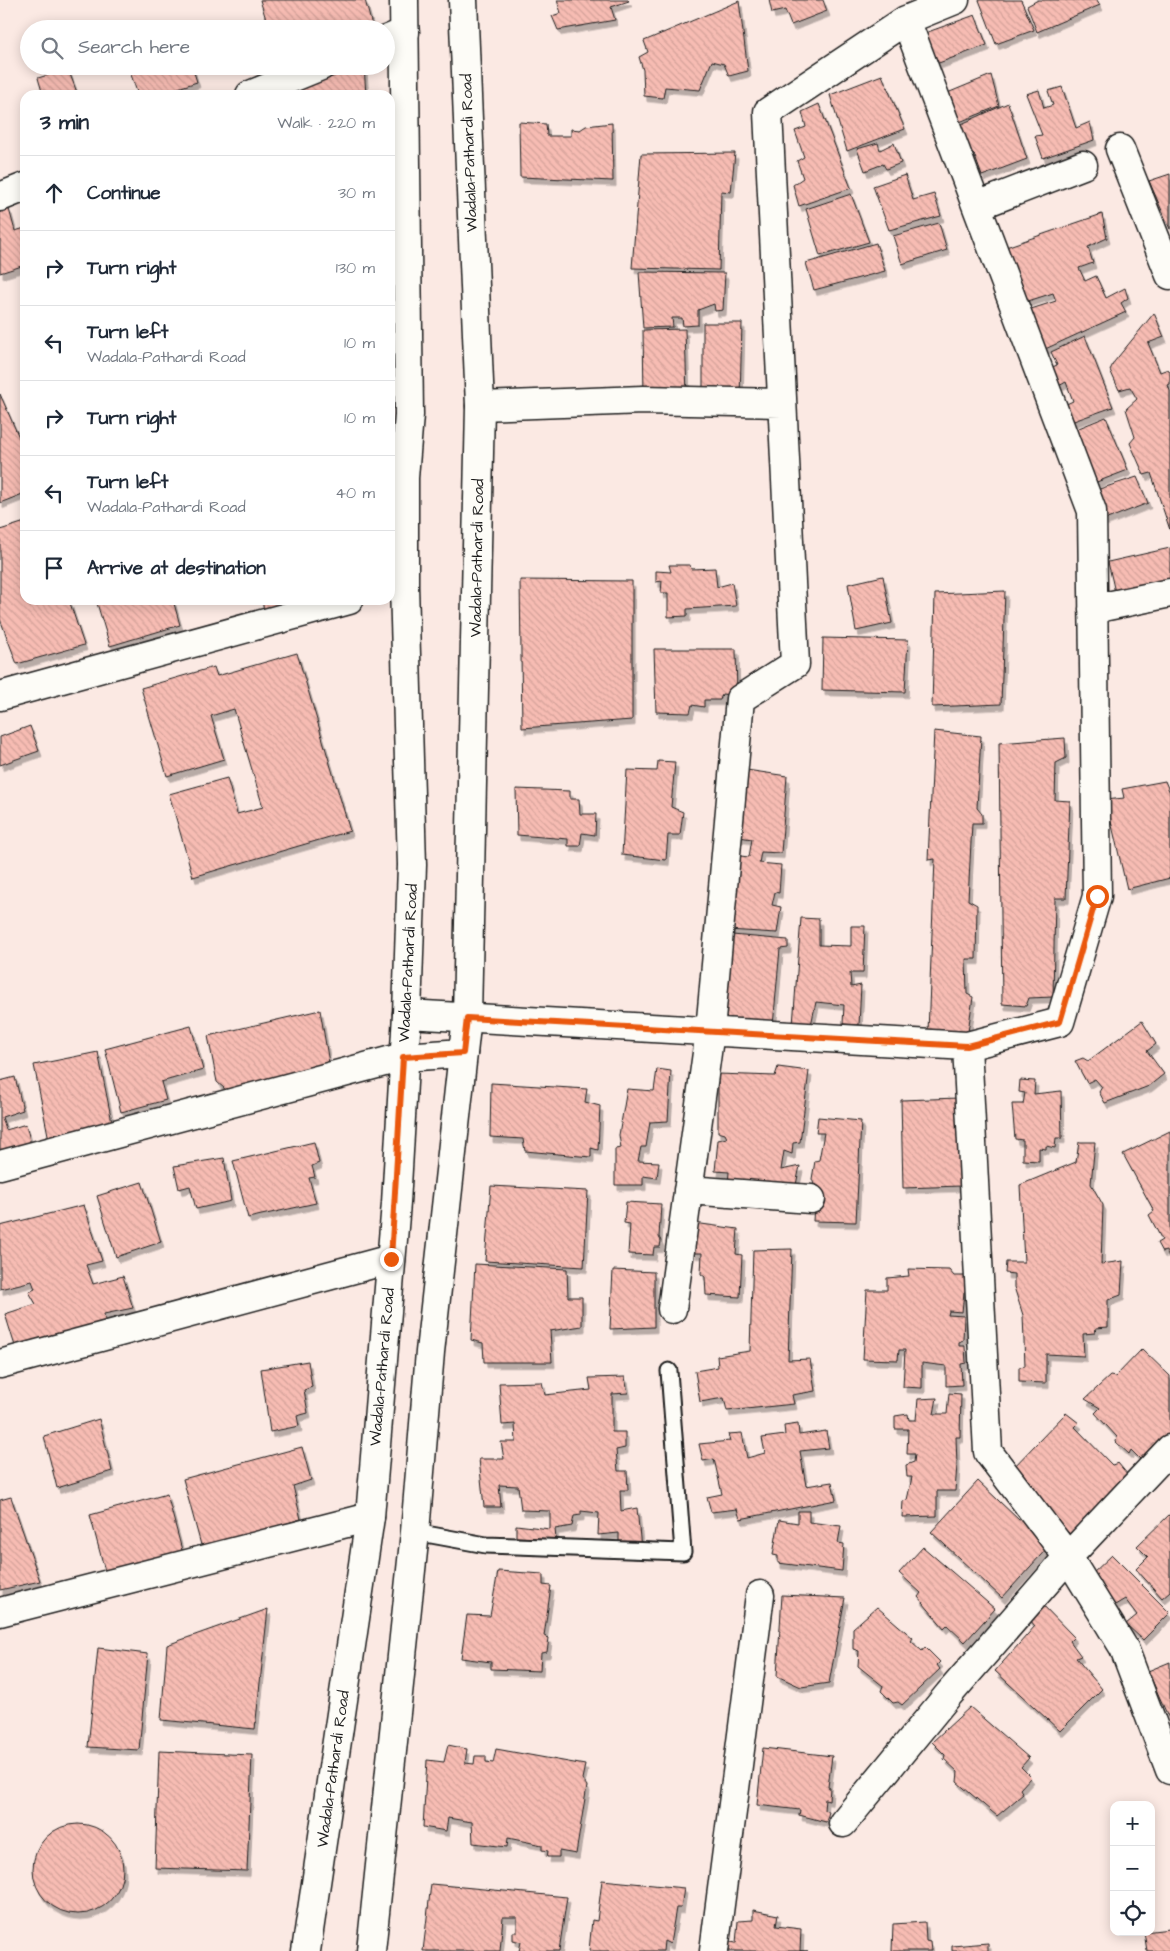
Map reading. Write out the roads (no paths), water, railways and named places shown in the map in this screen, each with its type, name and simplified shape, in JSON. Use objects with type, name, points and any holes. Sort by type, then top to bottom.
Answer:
[{"type":"street","name":"Wadala-Pathardi Road","points":[[306,1951],[370,1517],[391,1259],[406,1014],[412,866],[397,587],[409,415],[396,36],[404,0]]},
{"type":"street","name":"Wadala-Pathardi Road","points":[[371,1951],[415,1532],[430,1352],[467,1018],[480,406],[463,0]]},
{"type":"street","points":[[672,1309],[710,1031],[740,699],[795,664],[768,112],[906,20],[955,0]]},
{"type":"street","points":[[406,1014],[967,1046],[1060,1022],[1097,896],[1092,511],[906,20]]},
{"type":"street","points":[[262,90],[299,75]]},
{"type":"street","points":[[1120,149],[1170,275]]},
{"type":"street","points":[[977,206],[1083,166]]},
{"type":"street","points":[[0,197],[20,188]]},
{"type":"street","points":[[480,406],[643,400],[782,403]]},
{"type":"street","points":[[1093,609],[1170,592]]},
{"type":"street","points":[[0,696],[331,605]]},
{"type":"street","points":[[967,1046],[988,1452],[1068,1557],[1124,1648],[1170,1770]]},
{"type":"street","points":[[0,1165],[403,1057],[463,1053]]},
{"type":"street","points":[[688,1190],[811,1199]]},
{"type":"street","points":[[0,1364],[391,1259]]},
{"type":"street","points":[[843,1823],[949,1694],[1068,1557],[1170,1449]]},
{"type":"street","points":[[0,1612],[370,1517]]},
{"type":"street","points":[[714,1951],[760,1595]]},
{"type":"lane","points":[[415,1532],[486,1545],[683,1552],[669,1371]]}]
